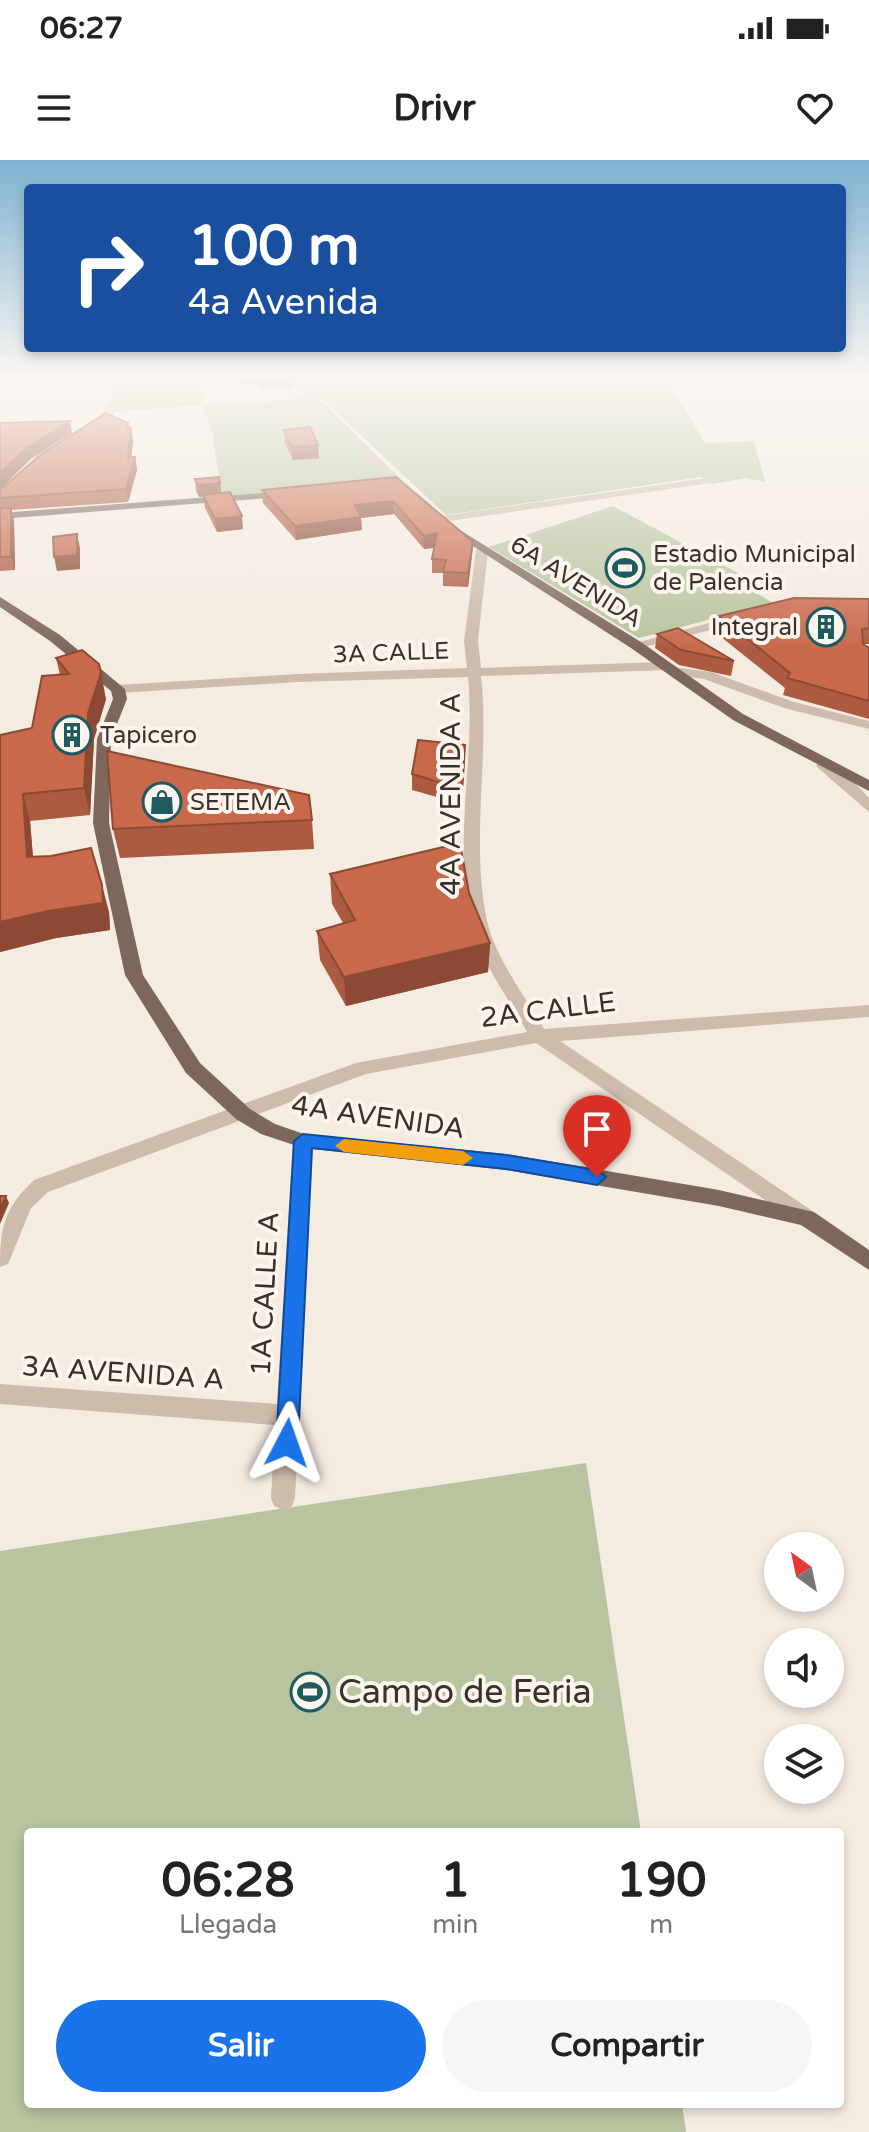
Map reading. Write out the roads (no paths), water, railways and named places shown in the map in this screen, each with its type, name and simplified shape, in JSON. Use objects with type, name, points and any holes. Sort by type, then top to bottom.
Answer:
[{"type":"main road","points":[[383,484],[404,487]]},
{"type":"main road","points":[[0,516],[305,492]]},
{"type":"main road","name":"6A AVENIDA","points":[[436,514],[482,550],[636,645],[738,717],[823,765],[869,786]]},
{"type":"main road","points":[[0,601],[55,638],[118,689]]},
{"type":"main road","name":"4A AVENIDA","points":[[118,689],[120,699],[104,739],[101,823],[134,975],[193,1068],[243,1114],[268,1129],[303,1141],[506,1162],[719,1198],[807,1218],[869,1261]]},
{"type":"street","points":[[384,467],[404,487]]},
{"type":"street","points":[[436,514],[707,481]]},
{"type":"street","name":"4A AVENIDA A","points":[[482,550],[471,641],[479,718],[471,842],[473,890],[479,922],[492,955],[539,1036],[807,1218]]},
{"type":"street","points":[[636,645],[756,615]]},
{"type":"street","name":"3A CALLE","points":[[118,689],[297,678],[669,668],[706,675],[789,705],[869,725]]},
{"type":"street","points":[[823,765],[846,782],[869,807]]},
{"type":"street","name":"2A CALLE","points":[[0,1258],[23,1203],[41,1186],[69,1173],[243,1114],[363,1068],[539,1036],[869,1011]]},
{"type":"street","name":"1A CALLE A","points":[[283,1498],[303,1141]]},
{"type":"street","name":"3A AVENIDA A","points":[[0,1394],[289,1415]]},
{"type":"place","name":"Estadio Municipal de Palencia","points":[[625,568]]},
{"type":"place","name":"Integral","points":[[826,627]]},
{"type":"place","name":"Tapicero","points":[[72,735]]},
{"type":"place","name":"SETEMA","points":[[162,802]]},
{"type":"place","name":"Campo de Feria","points":[[310,1692]]}]
